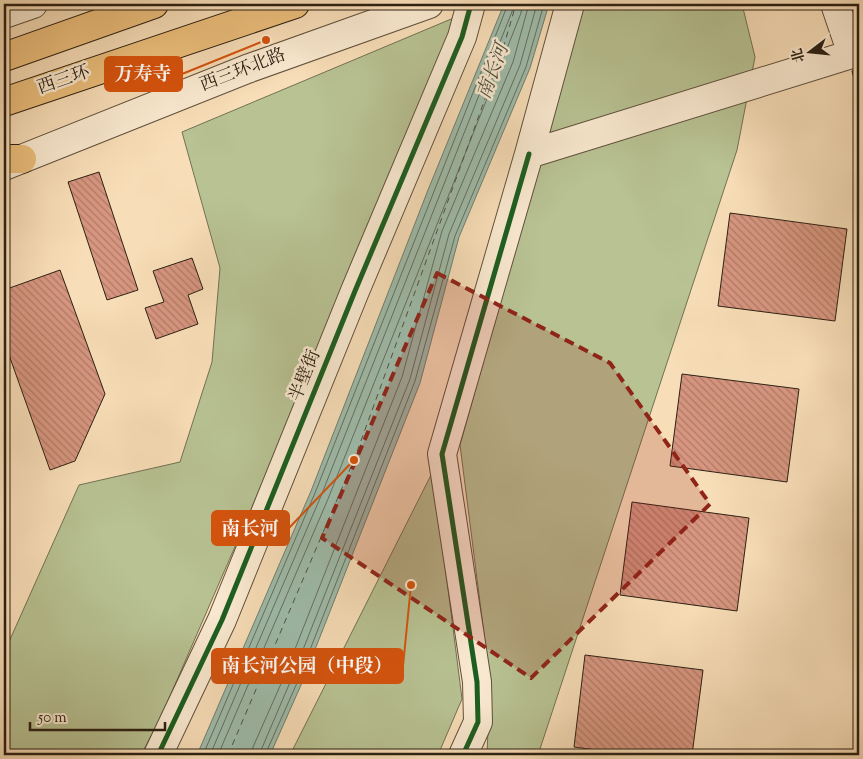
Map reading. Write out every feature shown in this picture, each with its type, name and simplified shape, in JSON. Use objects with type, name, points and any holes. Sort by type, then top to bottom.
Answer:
[{"type":"highway","points":[[4,56],[154,4]]},
{"type":"highway","name":"西三环","points":[[4,102],[295,4]]},
{"type":"street","points":[[4,14],[33,4]]},
{"type":"street","name":"西三环北路","points":[[10,161],[247,69],[429,4]]},
{"type":"street","name":"半壁街","points":[[158,755],[222,620],[355,291],[462,37],[471,4]]},
{"type":"street","points":[[463,755],[478,722],[477,682],[442,454],[529,154],[570,4]]},
{"type":"street","points":[[529,154],[856,53],[835,4]]},
{"type":"highlighted area","points":[[437,273],[610,363],[710,504],[531,678],[322,538]]},
{"type":"green space","points":[[583,4],[742,4],[755,57],[737,150],[538,755],[487,755],[490,681],[460,445]]},
{"type":"green space","points":[[456,17],[297,404],[160,719],[141,755],[4,755],[4,653],[79,485],[180,462],[212,362],[220,268],[182,132]]},
{"type":"green space","points":[[433,471],[462,699],[438,755],[290,755]]},
{"type":"water","points":[[504,4],[549,4],[530,68],[459,237],[420,383],[301,685],[270,755],[197,755],[311,491],[428,190]]},
{"type":"building","points":[[859,69],[859,98],[852,71]]},
{"type":"building","points":[[99,172],[138,290],[107,300],[68,182]]},
{"type":"building","points":[[730,213],[847,229],[835,321],[718,306]]},
{"type":"building","points":[[192,258],[203,289],[188,295],[198,324],[156,339],[145,308],[164,302],[153,271]]},
{"type":"building","points":[[60,270],[105,394],[75,461],[50,470],[9,355],[4,357],[4,290]]},
{"type":"building","points":[[682,374],[799,389],[787,482],[670,466]]},
{"type":"building","points":[[632,502],[749,518],[737,611],[620,595]]},
{"type":"building","points":[[585,655],[703,670],[692,755],[633,755],[574,747]]},
{"type":"ferry route","points":[[228,755],[354,460],[502,52],[516,4]]},
{"type":"cycle path","points":[[158,755],[222,620],[355,291],[462,37],[471,4]]},
{"type":"cycle path","points":[[463,755],[478,722],[477,682],[442,454],[529,154]]},
{"type":"place","name":"万寿寺","points":[[266,40]]},
{"type":"place","name":"南长河","points":[[354,460]]},
{"type":"place","name":"南长河公园（中段）","points":[[411,585]]}]
